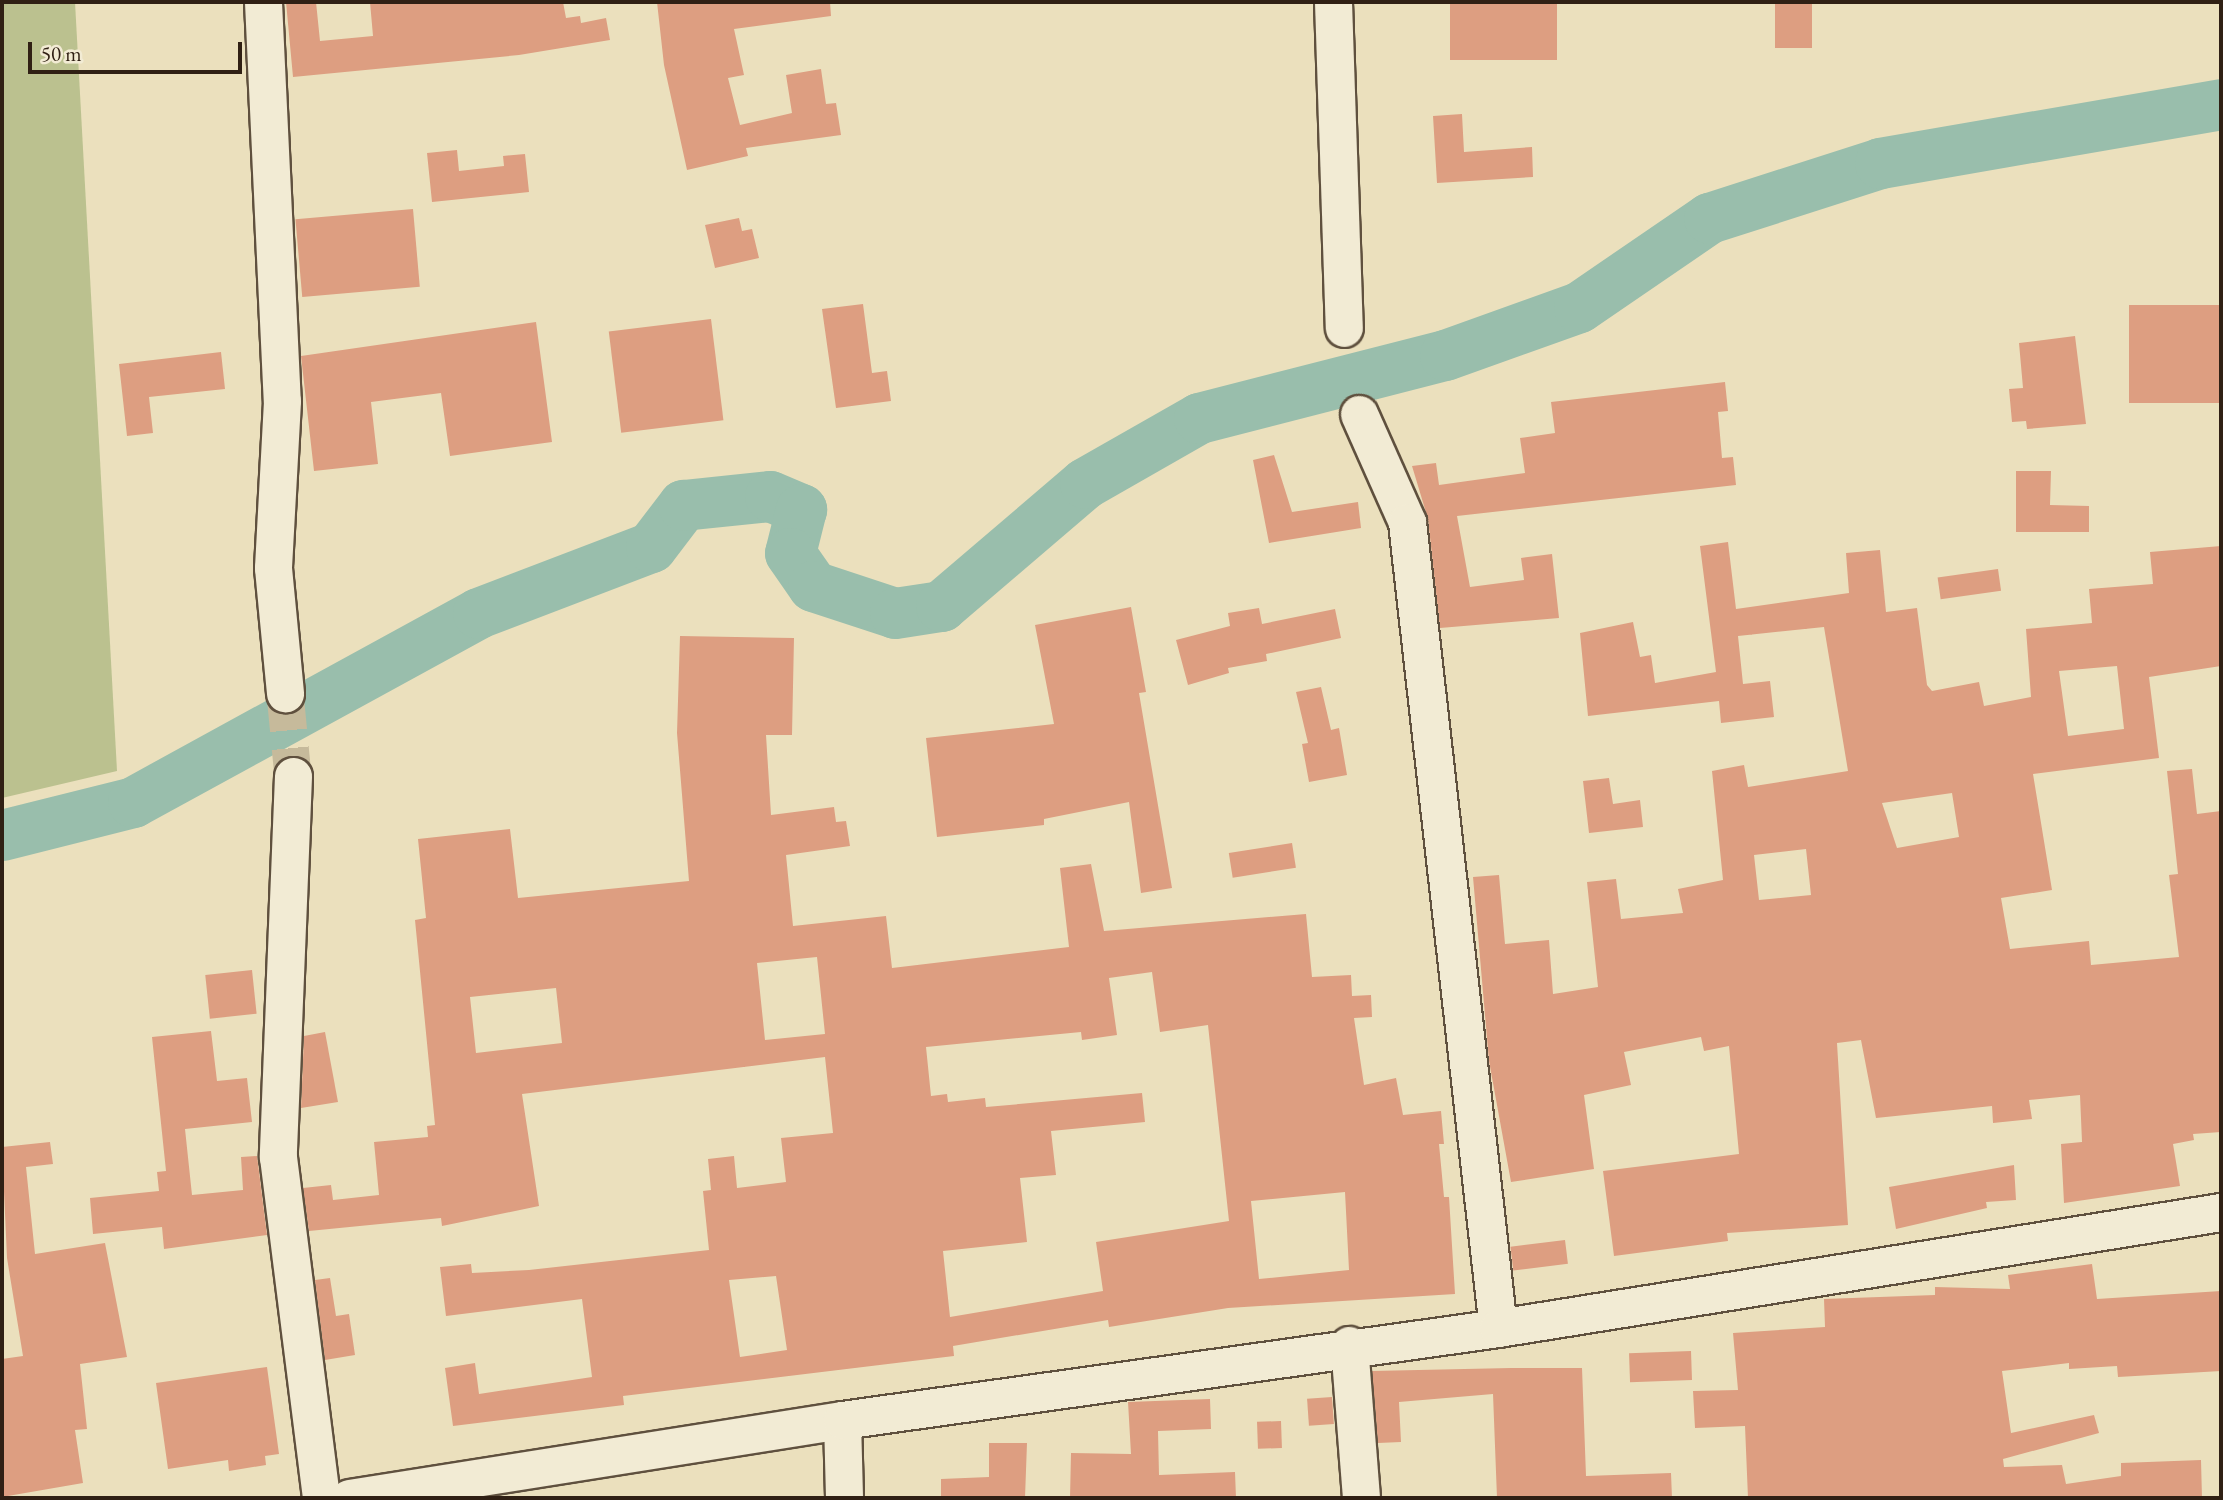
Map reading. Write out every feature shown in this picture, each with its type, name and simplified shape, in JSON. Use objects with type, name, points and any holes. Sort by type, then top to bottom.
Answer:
[{"type":"street","points":[[263,2],[282,401],[273,568],[285,693]]},
{"type":"street","points":[[1333,2],[1343,328]]},
{"type":"street","points":[[1359,414],[1407,522],[1497,1328]]},
{"type":"street","points":[[293,776],[278,1157],[321,1498]]},
{"type":"street","points":[[349,1498],[842,1420],[1349,1345],[1497,1328],[2221,1212]]},
{"type":"street","points":[[1349,1345],[1361,1498]]},
{"type":"street","points":[[842,1420],[844,1498]]},
{"type":"green space","points":[[2,2],[75,2],[117,771],[2,798]]},
{"type":"building","points":[[286,2],[316,2],[320,41],[373,36],[370,2],[563,2],[566,18],[580,16],[581,23],[606,18],[610,40],[519,55],[293,77]]},
{"type":"building","points":[[657,2],[830,2],[831,16],[734,29],[744,75],[728,78],[740,125],[792,113],[786,75],[821,69],[826,104],[836,103],[841,135],[746,148],[748,156],[687,170],[664,65]]},
{"type":"building","points":[[1450,2],[1557,2],[1557,60],[1450,60]]},
{"type":"building","points":[[1775,2],[1812,2],[1812,48],[1775,48]]},
{"type":"building","points":[[1462,114],[1464,152],[1532,147],[1533,177],[1437,183],[1433,116]]},
{"type":"building","points":[[457,150],[459,171],[504,166],[503,156],[525,154],[529,192],[432,202],[427,153]]},
{"type":"building","points":[[413,209],[420,287],[302,297],[295,219]]},
{"type":"building","points":[[739,218],[742,231],[752,229],[759,258],[715,268],[705,225]]},
{"type":"building","points":[[863,304],[872,373],[887,371],[891,401],[836,408],[822,309]]},
{"type":"building","points":[[2129,305],[2221,305],[2221,403],[2129,403]]},
{"type":"building","points":[[711,319],[723,420],[621,433],[609,332]]},
{"type":"building","points":[[536,322],[552,442],[450,456],[441,393],[371,402],[378,464],[314,471],[301,356]]},
{"type":"building","points":[[2075,336],[2086,424],[2027,429],[2026,421],[2012,422],[2009,389],[2023,388],[2019,343]]},
{"type":"building","points":[[221,352],[225,389],[149,397],[153,433],[127,436],[119,364]]},
{"type":"building","points":[[1725,382],[1728,411],[1718,412],[1722,458],[1733,457],[1736,485],[1457,516],[1470,587],[1524,580],[1521,558],[1552,554],[1559,618],[1440,628],[1428,519],[1412,466],[1436,463],[1439,485],[1525,473],[1520,438],[1555,433],[1551,402]]},
{"type":"building","points":[[1274,455],[1292,512],[1358,502],[1361,528],[1269,543],[1253,460]]},
{"type":"building","points":[[2016,471],[2051,471],[2050,505],[2089,506],[2089,532],[2016,532]]},
{"type":"building","points":[[1728,542],[1736,609],[1849,593],[1846,553],[1880,550],[1886,612],[1917,608],[1927,685],[1932,691],[1979,682],[1984,706],[2031,697],[2026,629],[2092,623],[2089,589],[2153,584],[2150,552],[2221,546],[2221,666],[2149,677],[2159,758],[2033,774],[2052,890],[2001,898],[2010,949],[2089,941],[2091,965],[2179,957],[2169,875],[2178,874],[2167,771],[2192,769],[2197,814],[2221,811],[2221,1132],[2193,1134],[2194,1140],[2173,1144],[2180,1186],[2064,1203],[2061,1144],[2082,1142],[2080,1095],[2029,1100],[2032,1119],[1993,1123],[1992,1106],[1876,1118],[1861,1040],[1837,1043],[1848,1225],[1727,1233],[1728,1241],[1614,1256],[1603,1171],[1739,1154],[1729,1046],[1704,1051],[1701,1037],[1624,1052],[1631,1085],[1584,1095],[1594,1169],[1511,1182],[1489,1061],[1473,877],[1499,875],[1505,944],[1549,940],[1553,994],[1598,987],[1587,882],[1616,879],[1621,919],[1683,913],[1678,889],[1723,880],[1712,771],[1744,765],[1748,787],[1848,771],[1824,627],[1738,636],[1743,684],[1770,681],[1774,717],[1721,723],[1719,701],[1588,716],[1580,633],[1633,622],[1640,657],[1651,655],[1655,683],[1716,672],[1700,546]],"holes":[[[2117,666],[2124,729],[2068,736],[2059,671]],[[1952,793],[1959,837],[1897,848],[1882,803]],[[1806,849],[1811,895],[1759,900],[1754,855]]]},
{"type":"building","points":[[1998,569],[2001,591],[1941,599],[1938,577]]},
{"type":"building","points":[[1131,607],[1146,692],[1139,693],[1172,888],[1141,893],[1129,802],[1044,819],[1044,825],[937,837],[926,738],[1054,724],[1035,625]]},
{"type":"building","points":[[1259,608],[1262,624],[1335,609],[1341,638],[1266,654],[1267,661],[1228,668],[1229,673],[1188,685],[1176,640],[1230,626],[1228,613]]},
{"type":"building","points":[[680,636],[794,638],[792,735],[766,735],[771,815],[834,807],[836,822],[846,821],[850,846],[786,855],[793,926],[886,916],[892,968],[1069,947],[1060,868],[1091,864],[1104,931],[1306,914],[1312,977],[1351,975],[1352,996],[1371,995],[1372,1017],[1354,1018],[1364,1085],[1396,1078],[1403,1115],[1441,1111],[1444,1144],[1439,1144],[1444,1197],[1449,1197],[1455,1294],[1228,1308],[1109,1327],[1108,1320],[953,1346],[954,1356],[623,1396],[624,1405],[453,1426],[445,1368],[475,1363],[479,1394],[592,1377],[582,1299],[446,1316],[440,1267],[471,1264],[472,1273],[529,1270],[709,1250],[703,1191],[711,1190],[708,1159],[734,1156],[737,1188],[786,1182],[781,1138],[833,1133],[825,1057],[522,1094],[539,1206],[442,1226],[441,1218],[309,1231],[303,1188],[331,1185],[333,1200],[379,1195],[374,1142],[428,1137],[427,1126],[435,1125],[415,920],[426,918],[418,839],[510,829],[518,898],[689,881],[677,733]],"holes":[[[817,957],[825,1034],[765,1040],[757,963]],[[1152,972],[1160,1032],[1208,1025],[1229,1221],[1096,1242],[1103,1291],[950,1317],[943,1251],[1027,1242],[1020,1178],[1056,1175],[1051,1131],[1145,1122],[1142,1093],[986,1107],[985,1098],[948,1102],[947,1094],[931,1096],[926,1047],[1081,1032],[1082,1040],[1117,1035],[1109,978]],[[556,988],[562,1043],[476,1053],[470,997]],[[1345,1192],[1349,1270],[1259,1279],[1251,1201]],[[776,1276],[787,1350],[740,1357],[729,1280]]]},
{"type":"building","points":[[1321,687],[1331,730],[1339,728],[1347,775],[1309,782],[1302,744],[1308,743],[1296,692]]},
{"type":"building","points":[[1609,778],[1613,804],[1640,800],[1643,827],[1589,833],[1583,781]]},
{"type":"building","points":[[1292,843],[1296,868],[1233,878],[1229,853]]},
{"type":"building","points":[[252,970],[257,1014],[210,1019],[205,975]]},
{"type":"building","points":[[211,1031],[217,1081],[247,1078],[252,1122],[185,1129],[192,1195],[243,1190],[241,1157],[257,1156],[267,1235],[164,1249],[162,1227],[93,1234],[90,1198],[159,1191],[157,1172],[166,1171],[152,1037]]},
{"type":"building","points":[[325,1032],[338,1102],[301,1108],[304,1036]]},
{"type":"building","points":[[50,1142],[53,1164],[26,1167],[35,1254],[105,1243],[127,1357],[80,1364],[87,1429],[75,1430],[83,1483],[2,1497],[2,1359],[23,1356],[7,1258],[2,1147]]},
{"type":"building","points":[[2014,1165],[2016,1200],[1986,1202],[1987,1208],[1896,1229],[1889,1187]]},
{"type":"building","points":[[1565,1240],[1568,1264],[1513,1271],[1510,1247]]},
{"type":"building","points":[[2092,1264],[2097,1299],[2221,1291],[2221,1371],[2118,1377],[2117,1366],[2069,1369],[2069,1363],[2002,1371],[2011,1433],[2094,1415],[2099,1433],[2003,1459],[2004,1467],[2062,1465],[2066,1484],[2121,1476],[2121,1463],[2201,1460],[2202,1498],[1748,1498],[1745,1426],[1695,1428],[1693,1391],[1738,1390],[1733,1333],[1825,1327],[1824,1299],[1935,1295],[1935,1287],[2010,1289],[2008,1275]]},
{"type":"building","points":[[330,1278],[336,1316],[349,1314],[355,1355],[325,1360],[315,1280]]},
{"type":"building","points":[[1691,1351],[1692,1380],[1630,1382],[1629,1353]]},
{"type":"building","points":[[267,1367],[279,1454],[265,1456],[266,1465],[229,1471],[228,1460],[168,1469],[156,1383]]},
{"type":"building","points":[[1582,1368],[1586,1476],[1671,1473],[1672,1498],[1497,1498],[1493,1394],[1399,1402],[1401,1442],[1378,1443],[1372,1371]]},
{"type":"building","points":[[1332,1397],[1334,1424],[1309,1426],[1307,1399]]},
{"type":"building","points":[[1210,1399],[1211,1429],[1158,1431],[1159,1475],[1235,1472],[1236,1498],[1070,1498],[1071,1453],[1131,1454],[1128,1402]]},
{"type":"building","points":[[1281,1421],[1282,1448],[1258,1449],[1257,1422]]},
{"type":"building","points":[[989,1443],[1027,1443],[1025,1498],[941,1498],[941,1479],[989,1477]]},
{"type":"waterway","points":[[2,835],[133,802],[478,613],[651,547],[683,505],[770,496],[801,509],[790,553],[813,586],[895,613],[941,606],[1085,483],[1199,418],[1445,355],[1579,307],[1709,218],[1880,163],[2221,104]]},
{"type":"tunnel","points":[[285,693],[293,776]]}]
